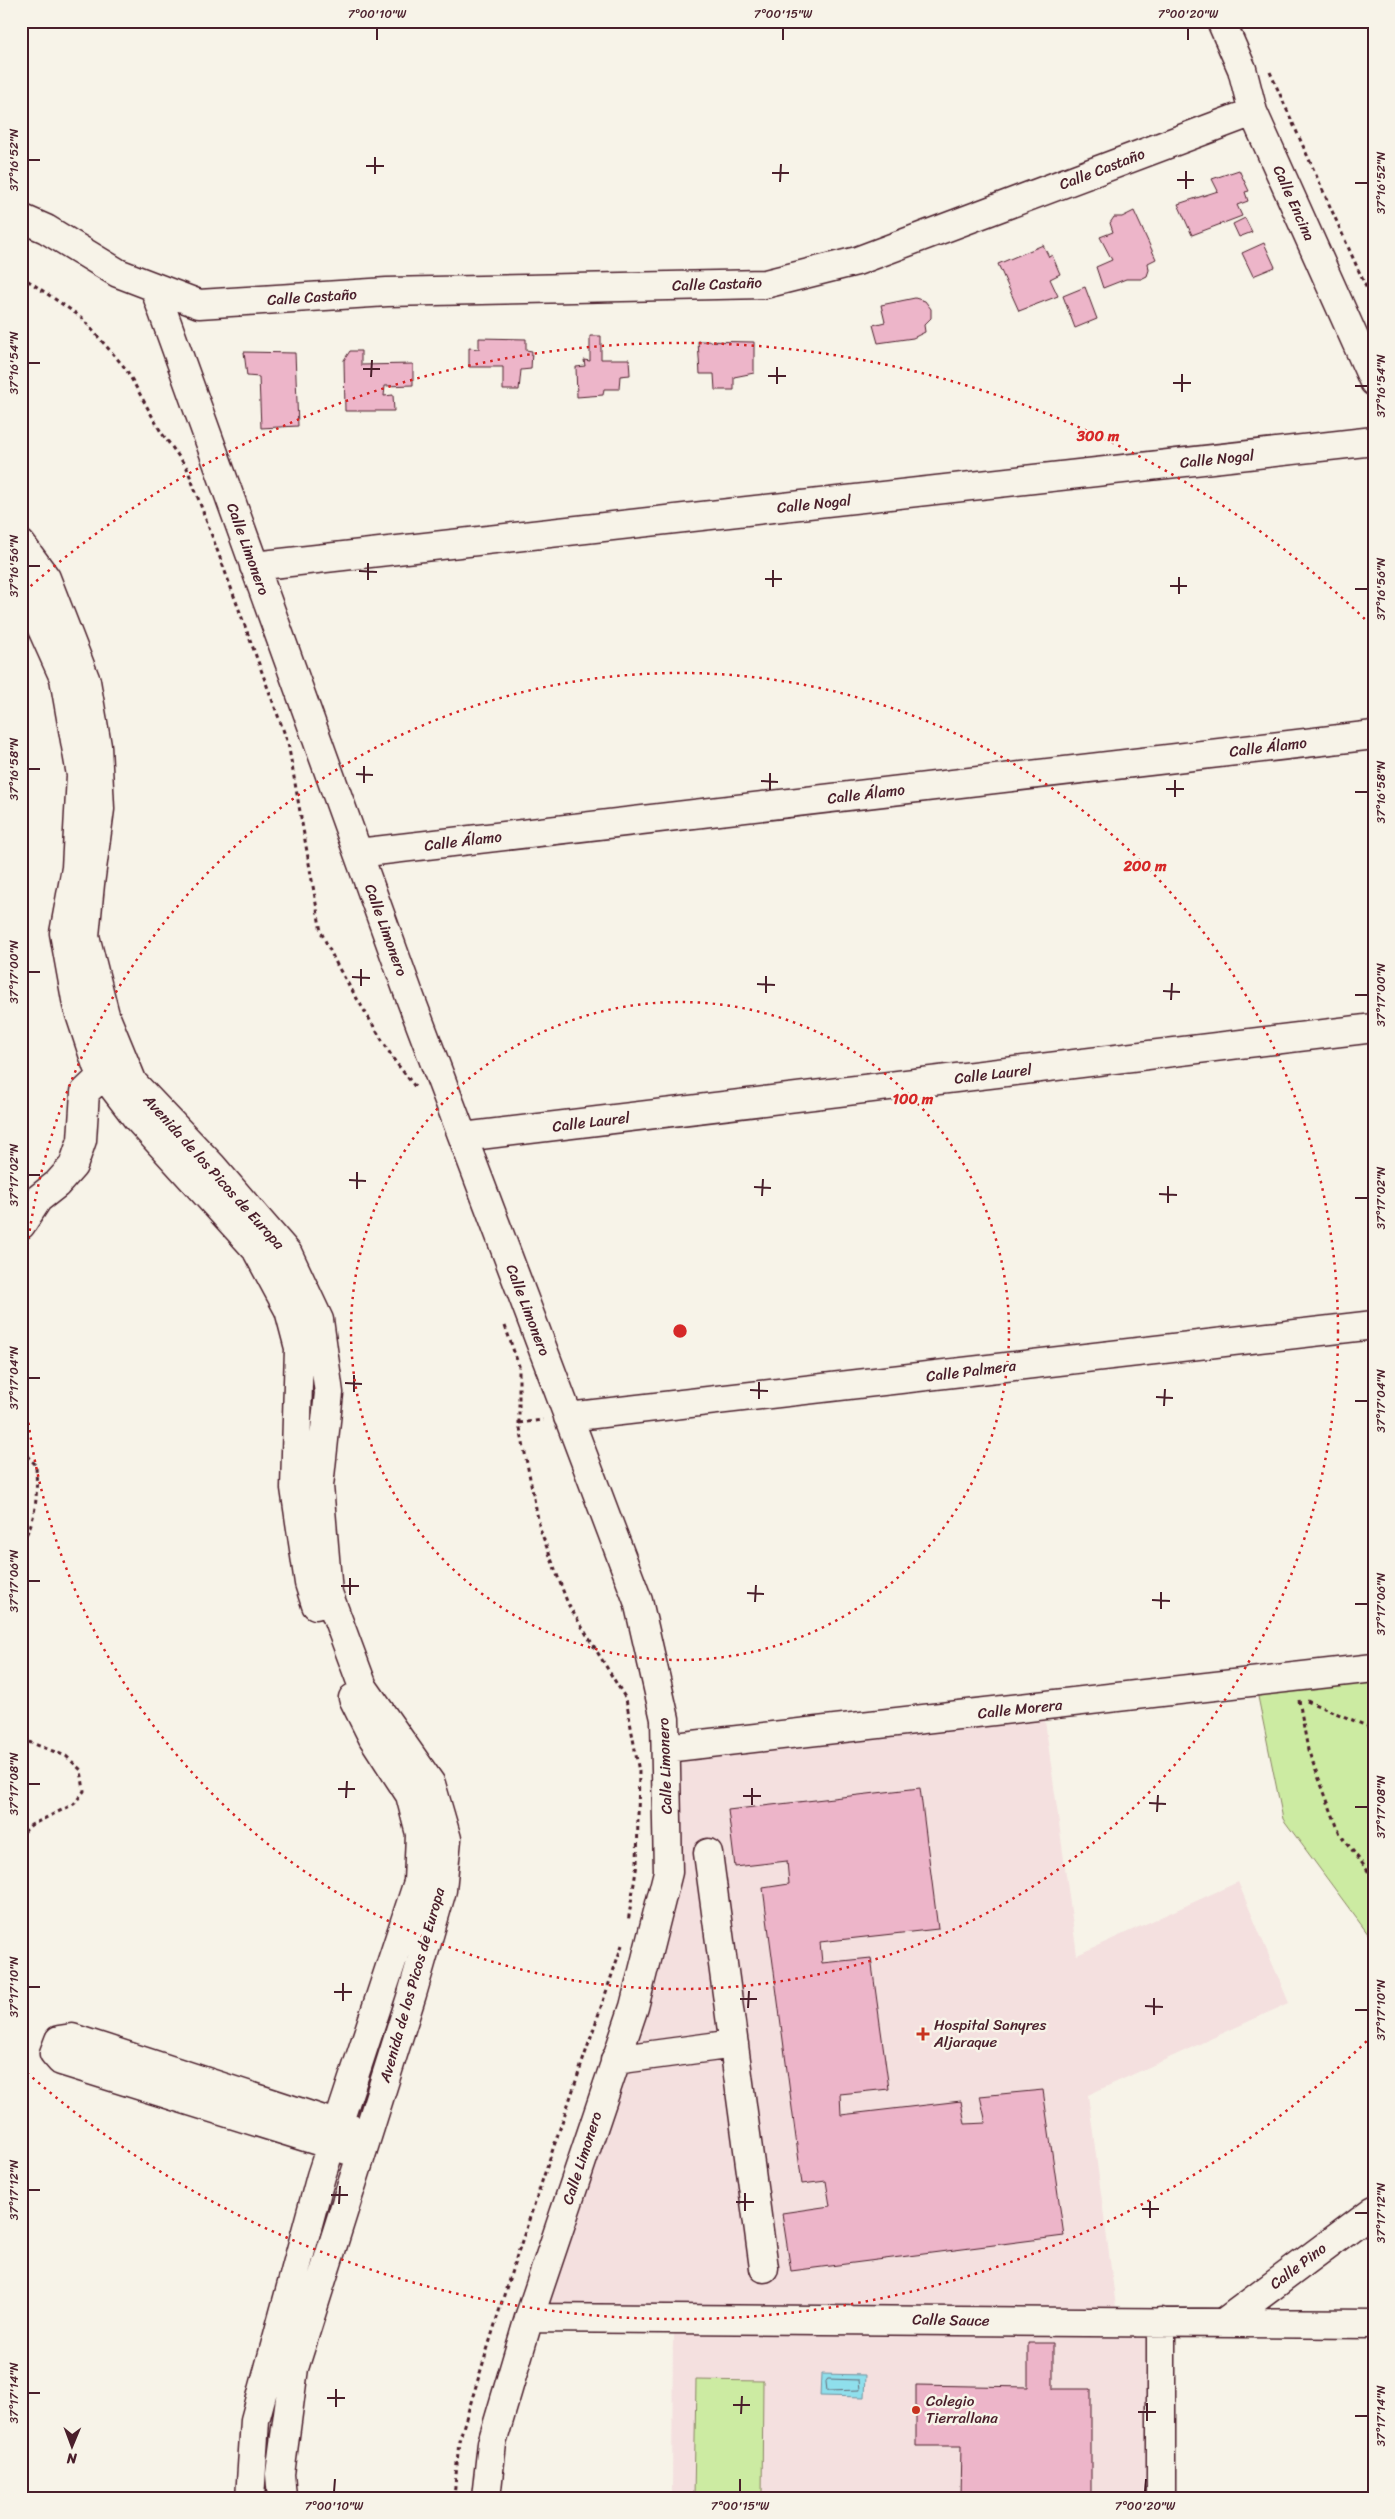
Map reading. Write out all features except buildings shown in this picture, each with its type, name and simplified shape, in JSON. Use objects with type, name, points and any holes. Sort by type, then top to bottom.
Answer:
[{"type":"street","name":"Calle Encina","points":[[1221,21],[1242,69],[1253,112],[1374,382]]},
{"type":"street","name":"Calle Castaño","points":[[154,287],[199,304],[387,292],[765,284],[857,261],[1253,112]]},
{"type":"street","points":[[21,218],[46,229],[118,273],[154,287]]},
{"type":"street","name":"Calle Limonero","points":[[154,287],[358,854],[638,1601],[665,1719],[668,1872],[634,2007],[529,2318],[492,2443],[486,2498]]},
{"type":"street","name":"Calle Nogal","points":[[254,566],[1374,441]]},
{"type":"street","name":"Avenida de los Picos de Europa","points":[[21,544],[46,578],[86,681],[97,746],[100,810],[85,936],[105,1015],[114,1069],[136,1117],[256,1249],[289,1310],[299,1348],[295,1488],[308,1583],[352,1695],[373,1738],[410,1795],[420,1834],[418,1882],[334,2135],[255,2420],[250,2498]]},
{"type":"street","name":"Avenida de los Picos de Europa","points":[[21,582],[64,678],[82,775],[76,868],[64,933],[78,1005],[97,1066],[114,1069],[133,1083],[212,1166],[288,1254],[319,1320],[329,1393],[319,1486],[328,1592],[363,1687],[431,1784],[447,1839],[442,1890],[294,2368],[280,2474],[282,2498]]},
{"type":"street","name":"Calle Álamo","points":[[358,854],[1374,735]]},
{"type":"street","name":"Calle Laurel","points":[[463,1137],[1374,1028]]},
{"type":"street","points":[[21,1225],[38,1199],[57,1184],[73,1166],[82,1140],[85,1092],[114,1069]]},
{"type":"street","name":"Calle Palmera","points":[[568,1417],[1374,1325]]},
{"type":"street","name":"Calle Morera","points":[[666,1748],[1374,1668]]},
{"type":"street","points":[[708,1853],[764,2268]]},
{"type":"street","points":[[334,2135],[72,2038],[59,2040],[54,2053],[61,2061],[364,2144]]},
{"type":"street","points":[[615,2060],[734,2044]]},
{"type":"street","name":"Calle Pino","points":[[1223,2323],[1374,2210]]},
{"type":"street","name":"Calle Sauce","points":[[529,2318],[1374,2324]]},
{"type":"street","points":[[1161,2322],[1161,2498]]},
{"type":"path","points":[[1267,66],[1374,305]]},
{"type":"path","points":[[21,276],[81,317],[126,369],[161,432],[187,468],[288,743],[321,932],[338,967],[388,1051],[417,1090]]},
{"type":"path","points":[[504,1322],[519,1366],[519,1423],[540,1529],[568,1604],[626,1699],[639,1772],[637,1864],[628,1923]]},
{"type":"path","points":[[21,1450],[36,1465],[37,1503],[29,1531],[21,1543]]},
{"type":"path","points":[[1374,1729],[1298,1698],[1308,1750],[1340,1834],[1374,1879]]},
{"type":"path","points":[[21,1739],[66,1756],[81,1770],[84,1791],[74,1804],[31,1825],[21,1835]]},
{"type":"path","points":[[454,2498],[459,2441],[509,2279],[623,1942]]},
{"type":"path","points":[[21,2490],[32,2498]]},
{"type":"shaded area","name":"Hospital Sanyres Aljaraque","points":[[1043,1706],[1077,1955],[1238,1882],[1289,2003],[1088,2095],[1118,2322],[1161,2322],[1161,2498],[672,2498],[673,2318],[529,2318],[668,1872],[666,1748]]},
{"type":"green space","points":[[1374,1668],[1374,1942],[1283,1819],[1255,1682]]},
{"type":"green space","points":[[696,2380],[763,2381],[762,2498],[694,2498]]},
{"type":"water","points":[[821,2374],[866,2375],[865,2397],[820,2396]]},
{"type":"place","name":"Hospital Sanyres Aljaraque","points":[[923,2034]]},
{"type":"place","name":"Colegio Tierrallana","points":[[916,2410]]}]
